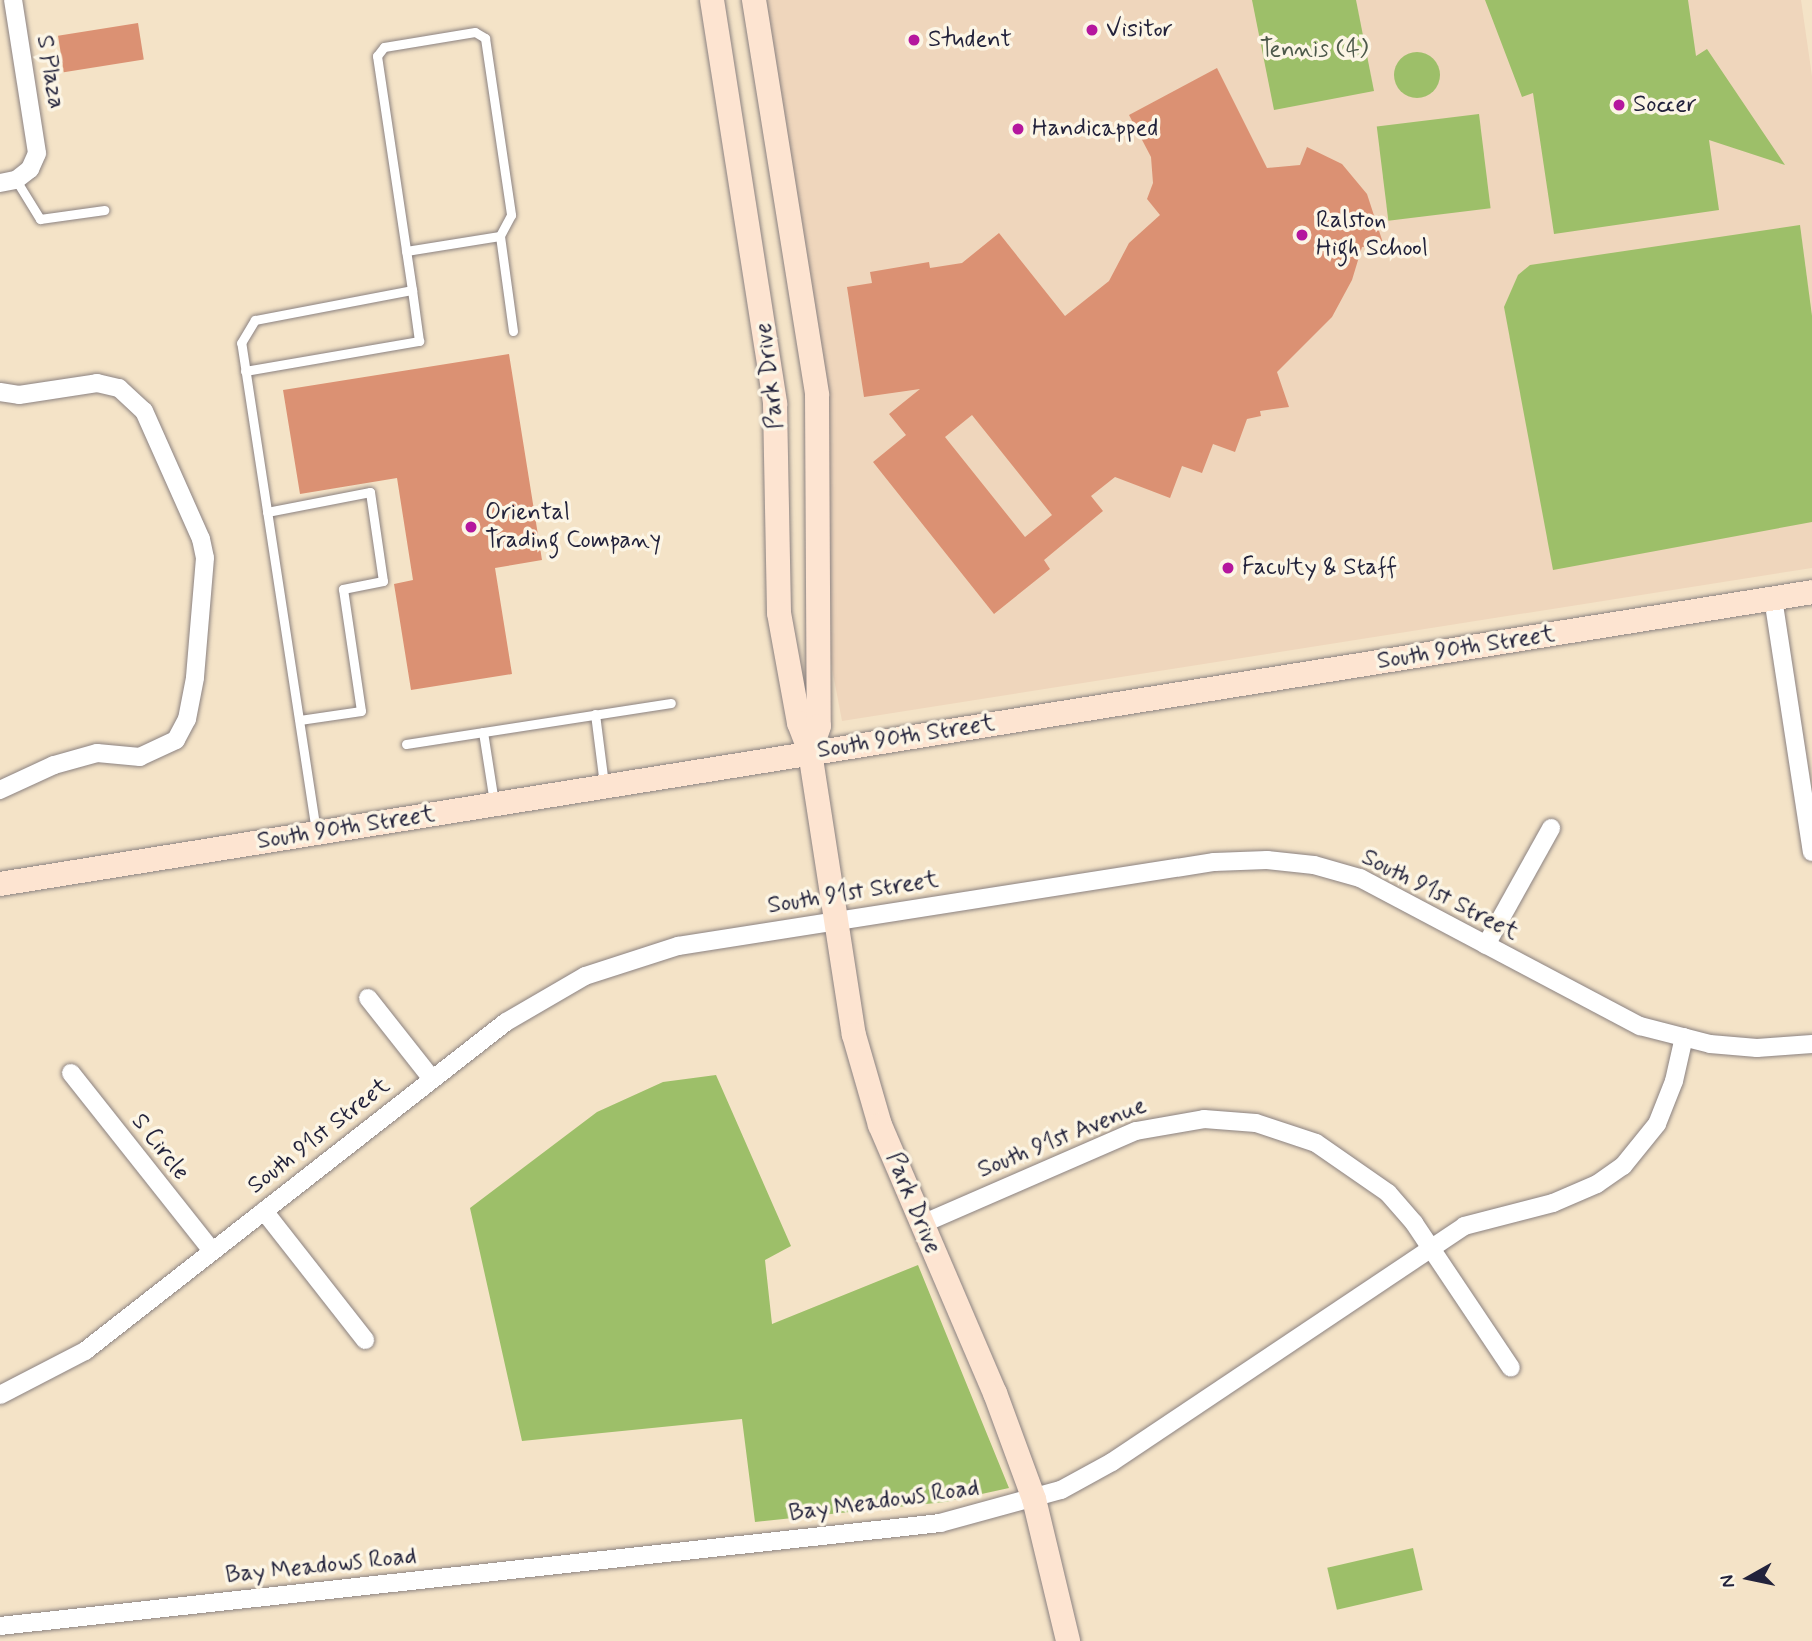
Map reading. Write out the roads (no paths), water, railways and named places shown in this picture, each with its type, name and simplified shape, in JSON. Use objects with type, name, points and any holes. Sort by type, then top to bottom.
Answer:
[{"type":"street","name":"S Plaza","points":[[8,181],[30,169],[37,153],[13,0]]},
{"type":"street","name":"Park Drive","points":[[712,0],[775,404],[779,613],[799,723],[810,752],[835,921],[864,1080],[995,1393],[1034,1499],[1068,1641]]},
{"type":"street","name":"Park Drive","points":[[754,0],[817,395],[819,726],[810,752]]},
{"type":"street","points":[[0,393],[19,394],[97,383],[119,388],[144,411],[201,539],[205,558],[195,678],[187,719],[176,740],[140,757],[97,752],[0,790]]},
{"type":"street","name":"South 90th Street","points":[[0,884],[1812,592]]},
{"type":"street","points":[[1773,598],[1812,852]]},
{"type":"street","points":[[1486,945],[1551,828]]},
{"type":"street","name":"South 91st Street","points":[[0,1395],[76,1356],[432,1079],[542,998],[624,960],[678,946],[1214,862],[1266,860],[1314,866],[1360,878],[1614,1015],[1684,1037],[1757,1048],[1812,1044]]},
{"type":"street","points":[[368,999],[432,1079]]},
{"type":"street","name":"Bay Meadows Road","points":[[0,1626],[940,1523],[1034,1499],[1112,1462],[1430,1248],[1485,1218],[1578,1195],[1623,1166],[1662,1113],[1684,1037]]},
{"type":"street","name":"S Circle","points":[[71,1073],[212,1251]]},
{"type":"street","name":"South 91st Avenue","points":[[922,1224],[1136,1131],[1178,1121],[1224,1119],[1286,1131],[1342,1157],[1388,1193],[1430,1248],[1511,1368]]},
{"type":"street","points":[[264,1211],[365,1340]]},
{"type":"lane","points":[[245,372],[419,341],[377,56],[384,47],[475,32],[485,38],[512,215],[500,236],[513,331]]},
{"type":"lane","points":[[8,181],[40,219],[104,210]]},
{"type":"lane","points":[[406,251],[500,236]]},
{"type":"lane","points":[[317,832],[241,343],[255,320],[412,290]]},
{"type":"lane","points":[[267,512],[370,492],[383,581],[343,589],[361,710],[300,720]]},
{"type":"lane","points":[[406,744],[671,703]]},
{"type":"lane","points":[[595,715],[605,785]]},
{"type":"lane","points":[[483,732],[495,803]]},
{"type":"place","name":"Visitor","points":[[1092,30]]},
{"type":"place","name":"Student","points":[[914,40]]},
{"type":"place","name":"Soccer","points":[[1619,105]]},
{"type":"place","name":"Handicapped","points":[[1018,129]]},
{"type":"place","name":"Ralston High School","points":[[1302,235]]},
{"type":"place","name":"Oriental Trading Company","points":[[471,527]]},
{"type":"place","name":"Faculty & Staff","points":[[1228,568]]},
{"type":"park label","name":"Tennis (4)","points":[[1314,50]]}]
